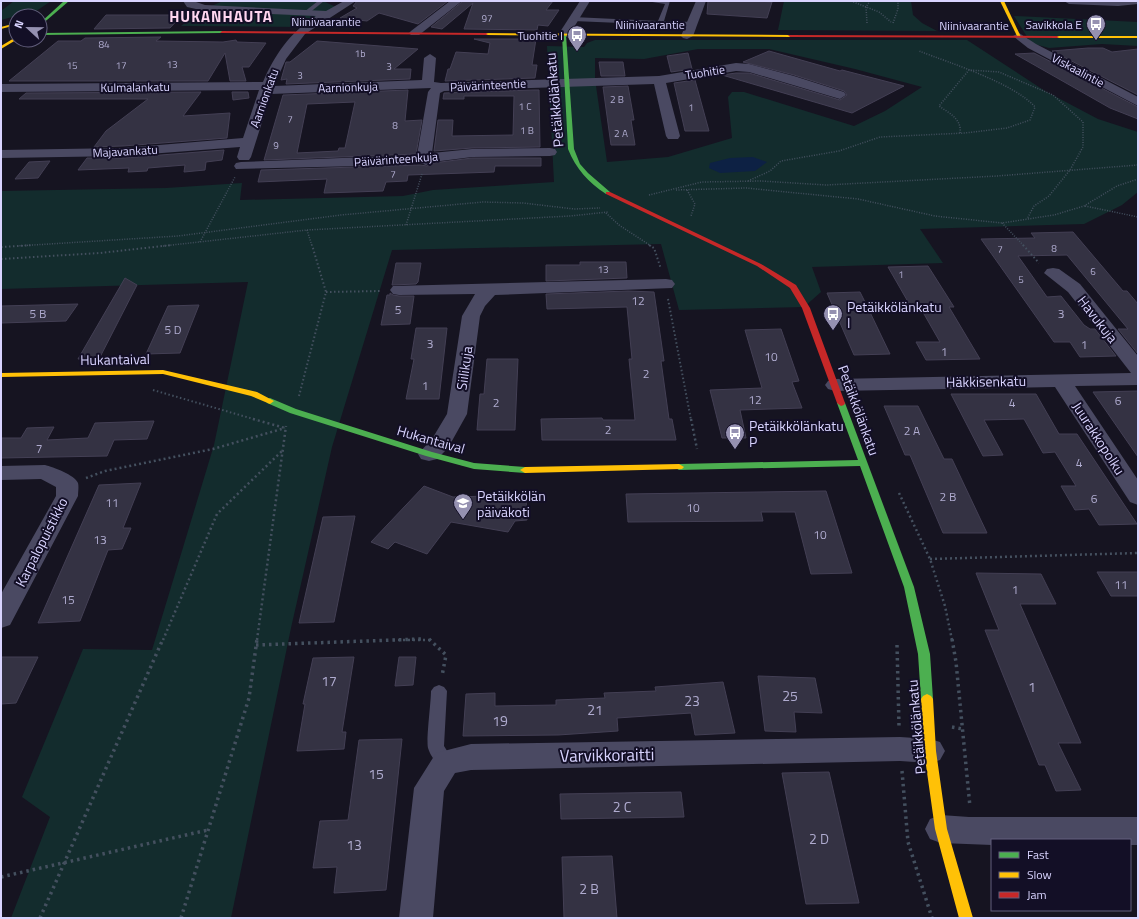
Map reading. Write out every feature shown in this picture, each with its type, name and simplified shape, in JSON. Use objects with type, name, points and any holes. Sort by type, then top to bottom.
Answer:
[{"type":"street","points":[[47,8],[57,1]]},
{"type":"street","points":[[48,21],[67,1]]},
{"type":"street","points":[[188,1],[191,4],[205,8],[330,14]]},
{"type":"street","name":"Aarnionkatu","points":[[240,167],[267,88],[280,58],[300,33],[351,1]]},
{"type":"street","points":[[415,33],[457,1]]},
{"type":"street","points":[[564,35],[586,1]]},
{"type":"street","points":[[687,36],[701,1]]},
{"type":"street","points":[[1002,1],[1020,36]]},
{"type":"street","points":[[1069,1],[1118,3],[1138,1]]},
{"type":"street","name":"Niinivaarantie","points":[[48,29],[163,32],[687,36],[1138,36]]},
{"type":"street","name":"Petäikkölänkatu","points":[[564,35],[571,149],[576,163],[587,178],[614,198],[759,265],[793,287],[806,308],[909,587],[924,654],[930,751],[941,828],[966,918]]},
{"type":"street","name":"Viskaalintie","points":[[1020,36],[1032,46],[1138,102]]},
{"type":"street","points":[[430,58],[434,86]]},
{"type":"street","name":"Tuohitie","points":[[566,82],[659,80],[736,67],[790,79],[840,95]]},
{"type":"street","points":[[659,80],[673,136]]},
{"type":"street","name":"Päivärinteentie","points":[[425,160],[434,86],[566,82]]},
{"type":"street","name":"Aarnionkuja","points":[[267,88],[434,86]]},
{"type":"street","name":"Kulmalankatu","points":[[1,88],[267,88]]},
{"type":"street","name":"Majavankatu","points":[[1,154],[123,152],[249,142]]},
{"type":"street","name":"Päivärinteenkuja","points":[[240,167],[425,160],[472,153],[550,152]]},
{"type":"street","name":"Havukuja","points":[[1053,273],[1074,288],[1138,369]]},
{"type":"street","name":"Siilikuja","points":[[399,290],[666,284]]},
{"type":"street","name":"Siilikuja","points":[[429,454],[440,442],[457,414],[471,316],[476,305],[483,296],[489,291],[500,288]]},
{"type":"street","name":"Hukantaival","points":[[1,375],[163,372],[254,394],[293,411],[429,454],[474,466],[536,471],[863,463]]},
{"type":"street","name":"Häkkisenkatu","points":[[834,384],[1138,379]]},
{"type":"street","name":"Juurakkopolku","points":[[1061,380],[1138,497]]},
{"type":"street","name":"Karpalopuistikko","points":[[1,473],[45,472],[67,484],[66,496],[1,618]]},
{"type":"street","name":"Varvikkoraitti","points":[[446,762],[471,757],[900,749],[930,751]]},
{"type":"street","points":[[416,918],[429,788],[446,762]]},
{"type":"street","points":[[941,828],[969,830],[1138,831]]},
{"type":"lane","points":[[306,13],[321,1]]},
{"type":"lane","points":[[649,1],[668,2],[660,23]]},
{"type":"lane","points":[[574,19],[692,24]]},
{"type":"lane","points":[[439,692],[436,747],[446,762]]},
{"type":"path","points":[[851,1],[879,12],[893,24]]},
{"type":"path","points":[[867,25],[866,7],[870,1]]},
{"type":"path","points":[[893,28],[898,9],[898,1]]},
{"type":"path","points":[[747,181],[770,171],[780,161],[839,151],[880,137],[960,133],[1007,128],[1030,120],[1035,107],[1026,97],[969,70],[915,50]]},
{"type":"path","points":[[960,133],[961,126],[957,119],[939,106],[954,91],[958,83],[969,70]]},
{"type":"path","points":[[969,70],[999,72],[1053,95],[1083,122],[1083,147],[1070,170],[1049,196],[1034,206],[1027,219]]},
{"type":"path","points":[[406,225],[412,209],[425,160]]},
{"type":"path","points":[[649,195],[702,182],[747,181],[826,185],[997,176],[1138,164]]},
{"type":"path","points":[[200,242],[240,167]]},
{"type":"path","points":[[671,190],[746,188],[858,199],[935,216],[1002,223],[1054,215],[1084,206],[1117,186],[1138,179]]},
{"type":"path","points":[[687,190],[695,204],[689,222]]},
{"type":"path","points":[[1,247],[119,241],[204,233],[341,215],[483,202],[523,203],[574,209],[603,208]]},
{"type":"path","points":[[1084,206],[1138,217]]},
{"type":"path","points":[[1,259],[100,253],[307,230],[606,212],[612,210]]},
{"type":"path","points":[[606,212],[619,225],[654,248],[666,284],[697,452]]},
{"type":"path","points":[[1002,223],[1014,234],[1037,262],[1053,273]]},
{"type":"path","points":[[181,918],[249,698],[285,428],[298,397],[326,292],[307,230]]},
{"type":"path","points":[[326,292],[399,290]]},
{"type":"path","points":[[67,484],[105,471],[213,449],[285,428]]},
{"type":"path","points":[[40,918],[63,863],[151,668],[217,514],[282,450]]},
{"type":"path","points":[[930,559],[1138,553]]},
{"type":"path","points":[[256,645],[429,639],[446,654],[439,692]]},
{"type":"path","points":[[896,641],[900,749],[908,842],[932,918]]},
{"type":"path","points":[[1,877],[208,830]]},
{"type":"green space","points":[[14,1],[51,1],[41,8],[8,8],[8,18],[1,20],[1,11]]},
{"type":"green space","points":[[223,1],[323,1],[336,7],[302,27],[181,26],[202,10]]},
{"type":"green space","points":[[784,1],[911,1],[913,15],[922,23],[937,31],[778,30]]},
{"type":"green space","points":[[1014,16],[1138,22],[1138,46],[1102,44],[1049,48],[1031,43]]},
{"type":"green space","points":[[595,40],[967,40],[1045,91],[1098,119],[1138,132],[1138,192],[1122,205],[1084,224],[920,229],[943,263],[812,267],[821,292],[804,307],[679,310],[661,244],[392,250],[332,447],[291,628],[231,918],[11,918],[50,817],[22,797],[83,649],[152,650],[214,445],[248,282],[1,289],[1,191],[166,188],[242,183],[240,200],[403,196],[433,190],[554,182],[547,46],[584,47],[587,43]],"holes":[[[698,49],[769,49],[855,69],[922,87],[885,111],[854,126],[744,92],[732,92],[728,97],[732,138],[668,157],[607,162],[595,79],[595,58],[644,59]]]},
{"type":"water","points":[[753,157],[767,162],[755,171],[720,173],[709,168],[710,163],[730,158]]},
{"type":"building","points":[[357,1],[448,1],[418,24],[379,13],[367,21],[340,18],[357,8],[353,6]]},
{"type":"building","points":[[463,1],[553,1],[546,10],[559,10],[548,26],[538,25],[537,30],[464,29],[473,3],[442,29],[431,27]]},
{"type":"building","points":[[708,1],[772,2],[767,18],[707,14]]},
{"type":"building","points":[[106,15],[182,15],[170,28],[94,29]]},
{"type":"building","points":[[161,37],[156,41],[223,42],[236,40],[237,42],[266,43],[249,67],[242,67],[246,81],[230,81],[225,53],[208,81],[9,81],[58,41],[81,41],[85,38]]},
{"type":"building","points":[[474,39],[536,39],[532,65],[537,65],[535,78],[445,81],[448,69],[450,69],[456,52],[488,54],[490,43]]},
{"type":"building","points":[[317,41],[418,49],[394,69],[411,69],[410,79],[286,84],[287,79],[281,80],[286,62],[290,62]]},
{"type":"building","points":[[1103,48],[1112,52],[1138,49],[1138,95],[1052,51]]},
{"type":"building","points":[[769,51],[840,71],[842,70],[904,86],[852,113],[722,75],[749,73],[840,100],[847,95],[844,91],[794,75],[743,62]]},
{"type":"building","points":[[688,53],[692,69],[671,72],[667,56]]},
{"type":"building","points":[[1034,53],[1138,107],[1138,119],[1110,108],[1015,54]]},
{"type":"building","points":[[599,62],[623,62],[625,76],[601,76]]},
{"type":"building","points":[[695,80],[709,131],[685,131],[674,83]]},
{"type":"building","points":[[628,86],[634,120],[631,120],[635,145],[611,145],[603,87]]},
{"type":"building","points":[[408,90],[405,121],[422,120],[416,154],[264,160],[283,95]],"holes":[[[355,102],[345,148],[339,148],[338,151],[297,153],[307,104]]]},
{"type":"building","points":[[539,90],[540,147],[472,148],[434,151],[438,120],[453,120],[452,136],[513,135],[514,96],[464,96],[464,99],[443,99],[444,93]]},
{"type":"building","points":[[201,92],[183,116],[230,113],[227,138],[94,147],[106,131],[148,99],[19,99],[26,93]]},
{"type":"building","points":[[232,92],[248,92],[249,98],[233,100]]},
{"type":"building","points":[[224,150],[222,160],[206,162],[205,170],[184,172],[185,165],[148,168],[147,171],[128,172],[129,168],[78,170],[87,158],[123,158]]},
{"type":"building","points":[[472,158],[541,158],[541,166],[495,166],[494,172],[408,175],[407,181],[386,182],[383,191],[324,193],[327,179],[258,182],[261,170],[427,166],[433,163]]},
{"type":"building","points":[[50,161],[38,178],[15,179],[29,162]]},
{"type":"building","points":[[1073,232],[1123,291],[1127,291],[1138,304],[1138,354],[1118,329],[1128,329],[1067,255],[1018,256],[1047,297],[1061,296],[1084,325],[1090,329],[1095,329],[1116,356],[1080,357],[1070,342],[1054,342],[981,239],[1035,238],[1031,233]]},
{"type":"building","points":[[580,262],[626,262],[627,278],[546,281],[546,265],[580,265]]},
{"type":"building","points":[[396,263],[421,263],[418,282],[416,284],[392,285]]},
{"type":"building","points":[[928,266],[954,307],[949,307],[980,359],[926,360],[916,342],[940,342],[920,307],[911,307],[888,267]]},
{"type":"building","points":[[125,278],[137,285],[99,359],[78,359]]},
{"type":"building","points":[[628,291],[654,292],[664,361],[661,361],[669,419],[672,419],[676,440],[542,440],[541,419],[602,418],[603,420],[635,420],[629,359],[632,359],[627,307],[547,309],[546,294]]},
{"type":"building","points":[[860,292],[890,354],[854,355],[827,293]]},
{"type":"building","points":[[390,293],[399,296],[414,296],[410,324],[381,325],[387,295],[390,295]]},
{"type":"building","points":[[78,304],[66,321],[1,323],[1,306]]},
{"type":"building","points":[[199,305],[180,353],[146,354],[168,306]]},
{"type":"building","points":[[416,328],[447,328],[439,399],[406,399],[414,359],[411,359]]},
{"type":"building","points":[[781,329],[799,381],[792,382],[802,408],[740,410],[746,438],[722,438],[710,390],[762,388],[745,330]]},
{"type":"building","points":[[487,359],[518,359],[515,430],[477,430],[480,394],[484,394]]},
{"type":"building","points":[[1138,391],[1138,457],[1093,392]]},
{"type":"building","points":[[951,394],[1036,394],[1059,434],[1077,434],[1137,524],[1099,525],[1089,509],[1075,510],[1061,486],[1076,486],[1055,452],[1043,453],[1024,419],[984,420],[1003,455],[983,456]]},
{"type":"building","points":[[884,406],[918,406],[944,459],[952,459],[987,533],[943,533],[910,455],[905,455]]},
{"type":"building","points":[[154,421],[147,439],[114,440],[107,456],[1,458],[1,438],[21,438],[27,428],[54,427],[47,440],[88,438],[95,423]]},
{"type":"building","points":[[141,483],[123,528],[131,528],[122,549],[108,550],[80,621],[38,623],[99,485]]},
{"type":"building","points":[[424,486],[453,497],[526,495],[527,520],[515,521],[508,532],[451,522],[427,554],[395,542],[388,549],[371,542]]},
{"type":"building","points":[[826,491],[852,573],[811,574],[795,512],[761,512],[763,521],[628,522],[626,494]]},
{"type":"building","points":[[355,516],[334,622],[299,623],[323,517]]},
{"type":"building","points":[[1097,572],[1138,572],[1138,596],[1111,596]]},
{"type":"building","points":[[976,573],[1041,574],[1056,604],[1020,604],[1081,743],[1058,743],[1081,790],[1056,791],[1045,765],[1039,765],[985,630],[999,630]]},
{"type":"building","points":[[1,657],[38,657],[16,703],[1,704]]},
{"type":"building","points":[[354,657],[342,732],[346,732],[344,749],[297,751],[305,704],[303,704],[313,658]]},
{"type":"building","points":[[399,657],[416,657],[413,685],[395,686]]},
{"type":"building","points":[[758,676],[815,678],[822,713],[794,712],[796,732],[765,731]]},
{"type":"building","points":[[723,682],[735,733],[695,735],[691,713],[617,718],[618,731],[558,735],[463,736],[466,694],[495,693],[495,706],[556,705],[556,700],[605,698],[604,693],[656,691],[655,687]]},
{"type":"building","points":[[402,739],[386,890],[334,893],[337,867],[313,868],[320,821],[348,820],[359,740]]},
{"type":"building","points":[[829,772],[859,903],[806,904],[782,773]]},
{"type":"building","points":[[681,792],[684,817],[561,819],[560,794]]},
{"type":"building","points":[[612,856],[617,918],[564,918],[562,857]]},
{"type":"traffic: fast","points":[[48,18],[67,1]]},
{"type":"traffic: fast","points":[[48,34],[222,32]]},
{"type":"traffic: fast","points":[[564,35],[571,149],[577,164],[585,175],[608,193]]},
{"type":"traffic: fast","points":[[270,401],[293,411],[429,454],[474,466],[525,470]]},
{"type":"traffic: fast","points":[[841,403],[909,587],[924,654],[927,699]]},
{"type":"traffic: fast","points":[[679,467],[863,463]]},
{"type":"traffic: slow","points":[[1002,1],[1019,36]]},
{"type":"traffic: slow","points":[[1,28],[8,26]]},
{"type":"traffic: slow","points":[[486,34],[790,36]]},
{"type":"traffic: slow","points":[[1057,37],[1138,37]]},
{"type":"traffic: slow","points":[[1,48],[8,43]]},
{"type":"traffic: slow","points":[[1,375],[163,372],[254,394],[270,401]]},
{"type":"traffic: slow","points":[[525,470],[679,467]]},
{"type":"traffic: slow","points":[[927,699],[930,751],[941,829],[966,918]]},
{"type":"traffic: jam","points":[[222,32],[486,34]]},
{"type":"traffic: jam","points":[[790,36],[1057,37]]},
{"type":"traffic: jam","points":[[608,193],[759,265],[793,287],[806,308],[841,403]]},
{"type":"place","name":"Savikkola E","points":[[1096,41]]},
{"type":"place","name":"Tuohitie I","points":[[577,52]]},
{"type":"place","name":"Petäikkölänkatu I","points":[[833,331]]},
{"type":"place","name":"Petäikkölänkatu P","points":[[735,450]]},
{"type":"place","name":"Petäikkölän päiväkoti","points":[[463,520]]},
{"type":"district","name":"HUKANHAUTA","points":[[221,16]]}]
